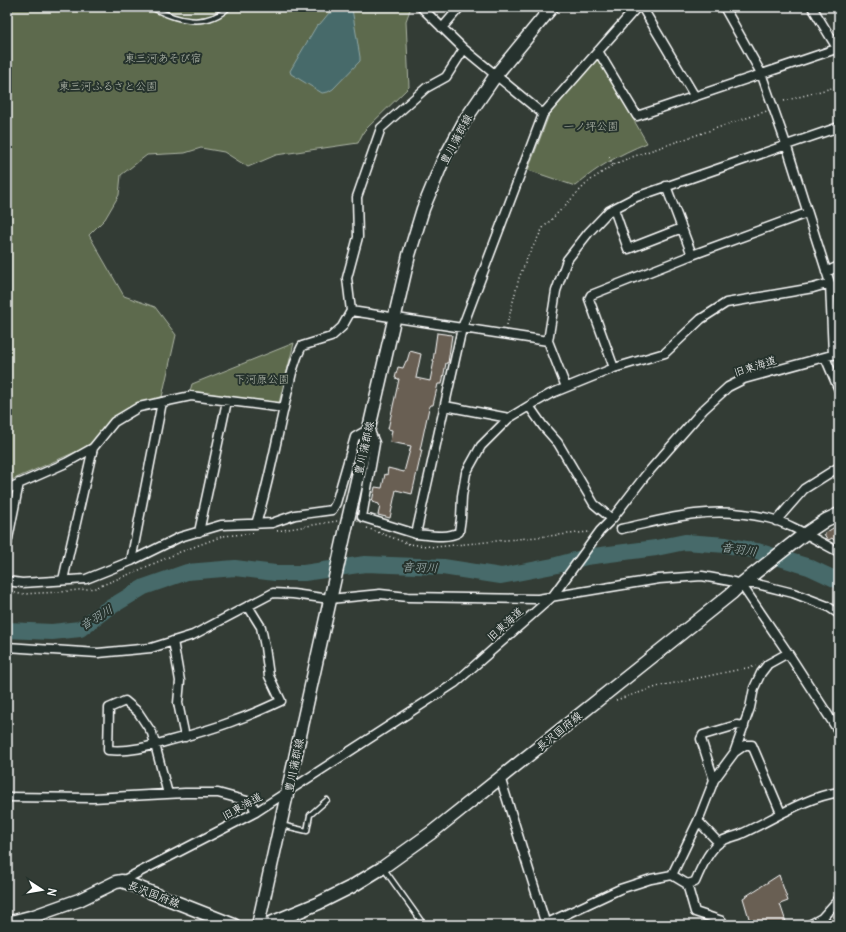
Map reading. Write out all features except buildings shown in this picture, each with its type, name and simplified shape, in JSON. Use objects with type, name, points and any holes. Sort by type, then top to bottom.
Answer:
[{"type":"main road","name":"豊川蒲郡線","points":[[258,925],[346,528],[409,255],[426,202],[442,163],[465,120],[496,75],[552,7]]},
{"type":"main road","name":"長沢国府線","points":[[266,925],[319,903],[352,887],[382,868],[431,832],[804,534],[826,520],[839,514]]},
{"type":"main road","name":"長沢国府線","points":[[7,923],[34,916],[79,900],[116,882],[122,881],[234,925]]},
{"type":"street","points":[[421,7],[464,49],[543,114]]},
{"type":"street","points":[[442,28],[460,7]]},
{"type":"street","points":[[416,534],[462,328],[543,114],[637,7]]},
{"type":"street","points":[[642,7],[694,95]]},
{"type":"street","points":[[724,7],[761,73],[786,144],[830,284],[832,355],[839,390]]},
{"type":"street","points":[[598,51],[637,116],[694,95],[838,48],[812,7]]},
{"type":"street","points":[[256,524],[265,496],[296,359],[302,346],[331,337],[342,327],[351,311],[347,278],[358,237],[357,197],[381,128],[426,88],[446,77],[464,49]]},
{"type":"street","points":[[566,387],[548,342],[556,291],[567,260],[589,232],[609,211],[636,197],[666,186],[839,127]]},
{"type":"street","points":[[666,186],[692,255]]},
{"type":"street","points":[[614,209],[628,249],[682,228]]},
{"type":"street","points":[[614,368],[589,299],[591,294],[807,213]]},
{"type":"street","points":[[826,272],[839,266]]},
{"type":"street","points":[[7,581],[22,583],[86,579],[131,561],[180,537],[220,525],[272,522],[295,515],[332,510],[336,503],[356,437],[369,429],[375,443],[362,517],[416,534],[454,535],[459,532],[462,496],[466,473],[481,446],[509,418],[550,394],[566,387],[614,368],[665,353],[701,319],[726,303],[830,284]]},
{"type":"street","points":[[351,311],[548,342]]},
{"type":"street","name":"旧東海道","points":[[122,881],[256,812],[455,683],[554,594],[593,540],[612,519],[645,476],[703,410],[728,387],[744,379],[832,355]]},
{"type":"street","points":[[7,489],[66,464],[92,448],[114,422],[139,407],[191,396],[284,408]]},
{"type":"street","points":[[199,532],[227,401]]},
{"type":"street","points":[[131,561],[162,402]]},
{"type":"street","points":[[445,406],[509,418]]},
{"type":"street","points":[[529,406],[558,443],[594,504],[612,519]]},
{"type":"street","points":[[63,580],[92,448]]},
{"type":"street","points":[[776,521],[804,489],[839,467]]},
{"type":"street","points":[[7,544],[19,483]]},
{"type":"street","points":[[621,529],[695,514],[720,513],[747,515],[769,518],[839,552]]},
{"type":"street","points":[[7,647],[98,653],[151,648],[193,635],[273,593],[331,596],[380,594],[408,597],[538,599],[554,594],[659,579],[702,576],[730,581],[744,581],[793,593],[826,606],[839,614]]},
{"type":"street","points":[[744,581],[839,732]]},
{"type":"street","points":[[168,794],[155,745],[152,733],[138,712],[125,702],[110,708],[108,750],[116,751],[145,748],[155,745],[185,737],[236,720],[281,701],[269,676],[261,627],[248,606]]},
{"type":"street","points":[[174,641],[180,681],[178,703],[185,737]]},
{"type":"street","points":[[672,875],[698,821],[714,780],[734,753],[750,708],[754,688],[761,672],[768,664],[788,653]]},
{"type":"street","points":[[714,780],[701,739],[703,735],[737,725],[744,726]]},
{"type":"street","points":[[734,753],[745,745],[752,745],[781,813]]},
{"type":"street","points":[[500,777],[545,925],[620,890],[651,879],[672,875],[687,884],[695,912],[722,921],[723,925]]},
{"type":"street","points":[[687,884],[695,882],[703,864],[719,843],[823,794],[839,792]]},
{"type":"street","points":[[7,797],[93,798],[218,793],[251,802],[256,812]]},
{"type":"street","points":[[698,821],[719,843]]},
{"type":"street","points":[[809,925],[822,918],[839,899]]},
{"type":"street","points":[[822,918],[829,925]]},
{"type":"lane","points":[[152,7],[166,15],[185,20],[201,21],[213,18],[229,7]]},
{"type":"lane","points":[[281,825],[307,831],[310,815],[327,800]]},
{"type":"lane","points":[[382,868],[424,925]]},
{"type":"path","points":[[784,101],[839,86]]},
{"type":"path","points":[[506,328],[519,278],[528,256],[543,228],[588,182],[613,165],[629,158],[767,111]]},
{"type":"path","points":[[609,156],[613,165]]},
{"type":"path","points":[[435,547],[600,531]]},
{"type":"path","points":[[596,701],[611,702],[660,686],[768,664]]},
{"type":"green space","name":"東三河ふるさと公園","points":[[7,7],[411,7],[406,21],[409,87],[364,131],[358,143],[276,155],[248,167],[224,152],[201,148],[185,153],[147,155],[121,175],[119,195],[105,219],[89,235],[124,296],[155,307],[176,335],[162,397],[145,401],[112,417],[97,439],[80,450],[7,482]]},
{"type":"green space","name":"一ノ坪公園","points":[[598,58],[647,143],[609,162],[575,186],[528,170],[549,115]]},
{"type":"green space","name":"下河原公園","points":[[294,343],[279,403],[190,391],[192,384]]},
{"type":"water","points":[[340,7],[351,7],[352,9],[360,61],[333,89],[322,93],[291,74],[290,71],[317,25],[320,24],[329,13],[332,13]]},
{"type":"waterway","name":"音羽川","points":[[7,630],[52,632],[80,629],[104,611],[144,587],[187,572],[235,568],[275,573],[304,573],[365,564],[443,567],[501,576],[553,566],[586,557],[656,548],[685,542],[726,545],[757,551],[809,567],[839,581]]},
{"type":"park label","name":"東三河あそび宿","points":[[163,58]]}]
